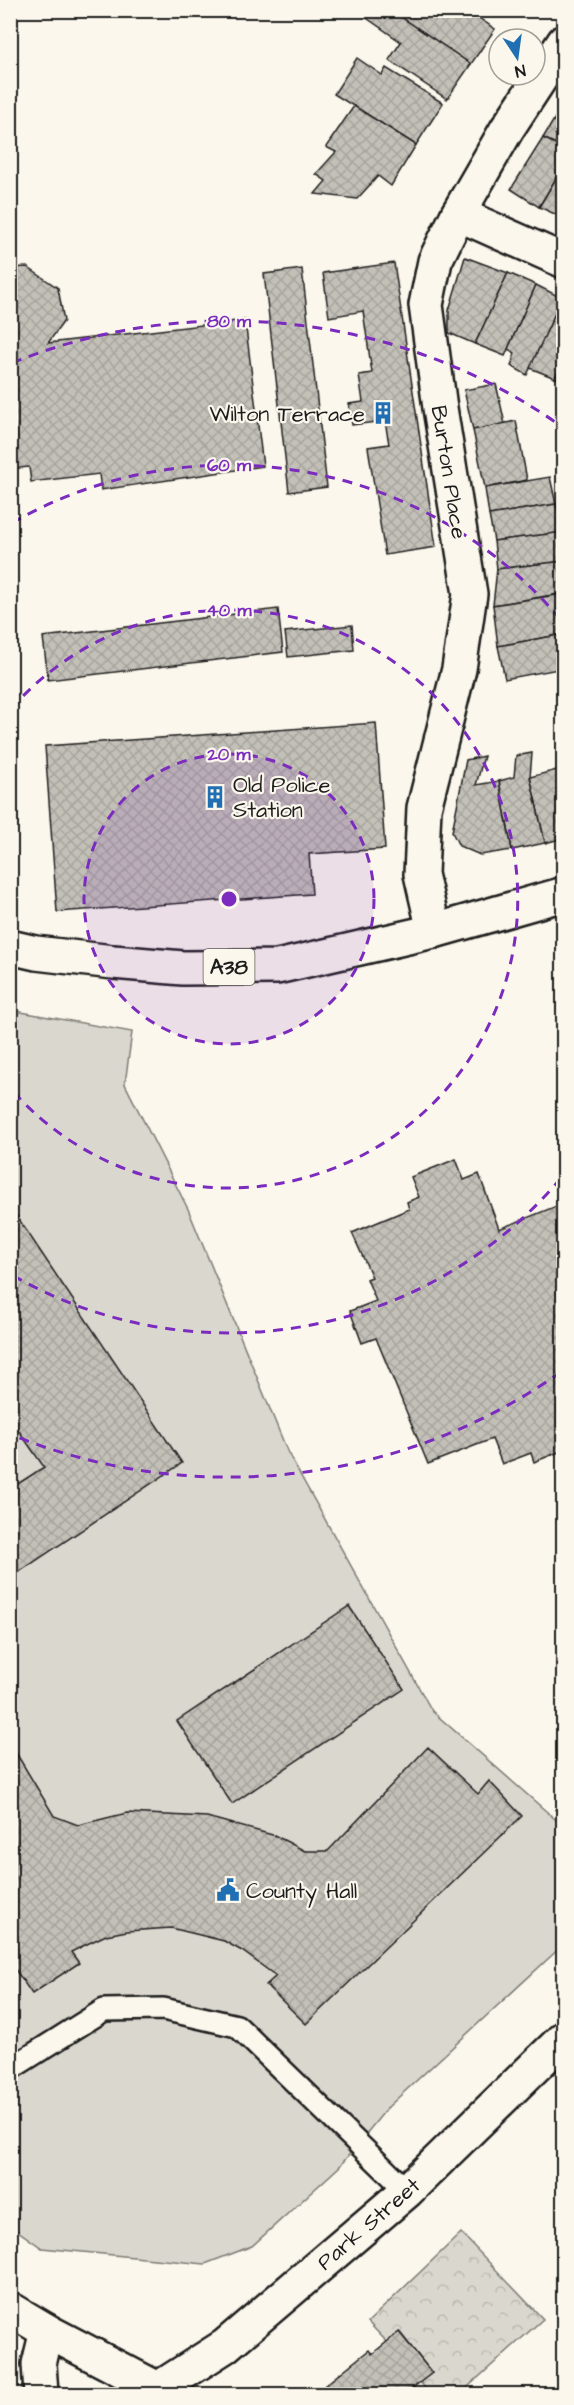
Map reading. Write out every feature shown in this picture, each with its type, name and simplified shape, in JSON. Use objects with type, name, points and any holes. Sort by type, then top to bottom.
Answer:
[{"type":"street","name":"Burton Place","points":[[434,931],[421,874],[424,808],[459,669],[470,594],[426,305],[435,261],[458,214],[507,129],[564,42]]},
{"type":"street","points":[[458,214],[564,261]]},
{"type":"street","name":"A38","points":[[10,947],[36,953],[183,968],[278,967],[434,931],[564,894]]},
{"type":"street","name":"Park Street","points":[[157,2392],[225,2346],[407,2190],[564,2038]]},
{"type":"street","points":[[10,2309],[157,2392]]},
{"type":"street","points":[[41,2394],[39,2364],[47,2331]]},
{"type":"lane","points":[[10,2069],[104,2010],[164,2009],[237,2026],[407,2190]]},
{"type":"green space","name":"County Hall","points":[[10,1010],[132,1032],[125,1084],[188,1209],[288,1453],[432,1711],[563,1826],[563,1945],[388,2107],[339,2167],[252,2246],[205,2264],[42,2248],[11,2226]]},
{"type":"green space","points":[[461,2233],[543,2319],[460,2394],[430,2394],[420,2382],[432,2373],[400,2332],[387,2342],[368,2322]]},
{"type":"building","points":[[363,10],[391,10],[471,64],[447,99],[389,60],[401,42],[361,14]]},
{"type":"building","points":[[391,10],[467,10],[492,27],[487,27],[487,41],[471,64]]},
{"type":"building","points":[[357,58],[382,75],[386,68],[443,103],[416,145],[334,94]]},
{"type":"building","points":[[564,103],[564,148],[543,138]]},
{"type":"building","points":[[354,106],[416,145],[391,186],[378,176],[357,199],[315,194],[326,181],[316,174],[336,152],[326,147]]},
{"type":"building","points":[[543,138],[564,148],[564,165],[539,207],[511,189]]},
{"type":"building","points":[[564,165],[564,218],[539,207]]},
{"type":"building","points":[[465,257],[508,273],[475,344],[449,333],[449,310]]},
{"type":"building","name":"Wilton Terrace","points":[[394,263],[436,547],[385,555],[368,447],[389,444],[385,421],[352,425],[349,404],[363,402],[359,375],[372,373],[363,311],[329,317],[323,273]]},
{"type":"building","points":[[27,267],[58,288],[64,321],[48,343],[245,320],[263,466],[101,490],[99,474],[31,482],[29,467],[10,469],[10,268]]},
{"type":"building","points":[[302,269],[327,487],[289,492],[264,274]]},
{"type":"building","points":[[508,273],[536,285],[505,356],[475,344]]},
{"type":"building","points":[[536,285],[562,298],[527,375],[511,366],[515,353],[508,349]]},
{"type":"building","points":[[562,298],[564,360],[555,378],[530,368]]},
{"type":"building","points":[[564,360],[564,382],[555,378]]},
{"type":"building","points":[[496,384],[505,424],[473,430],[464,390]]},
{"type":"building","points":[[516,421],[527,480],[485,488],[473,430]]},
{"type":"building","points":[[550,477],[556,504],[489,515],[485,488]]},
{"type":"building","points":[[556,504],[564,532],[494,541],[489,515]]},
{"type":"building","points":[[564,532],[564,561],[497,569],[494,541]]},
{"type":"building","points":[[564,561],[564,593],[493,605],[497,569]]},
{"type":"building","points":[[563,594],[564,634],[498,646],[493,605]]},
{"type":"building","points":[[278,609],[283,652],[48,680],[43,637]]},
{"type":"building","points":[[352,625],[354,650],[288,657],[285,632]]},
{"type":"building","points":[[564,634],[564,668],[505,679],[498,646]]},
{"type":"building","name":"Old Police Station","points":[[376,723],[385,849],[309,854],[312,894],[57,912],[45,746]]},
{"type":"building","points":[[563,741],[564,838],[545,843],[530,777],[557,770]]},
{"type":"building","points":[[10,750],[15,794],[10,789]]},
{"type":"building","points":[[532,753],[530,777],[545,843],[512,850],[499,781],[514,777],[516,756]]},
{"type":"building","points":[[484,756],[476,785],[499,781],[512,850],[480,855],[459,846],[452,832],[466,760]]},
{"type":"building","points":[[456,1159],[464,1180],[479,1174],[499,1229],[564,1203],[564,1450],[534,1462],[531,1453],[502,1464],[492,1439],[428,1464],[376,1338],[362,1343],[350,1311],[376,1301],[367,1279],[372,1277],[352,1233],[409,1209],[407,1202],[419,1197],[411,1177]]},
{"type":"building","points":[[10,1206],[182,1463],[10,1578],[10,1489],[44,1467],[10,1418]]},
{"type":"building","points":[[349,1606],[404,1689],[232,1804],[177,1721]]},
{"type":"building","name":"County Hall","points":[[10,1743],[54,1816],[78,1825],[127,1813],[207,1817],[276,1836],[305,1851],[328,1851],[428,1747],[478,1794],[489,1781],[522,1816],[306,2024],[266,1985],[276,1976],[242,1951],[224,1941],[171,1928],[106,1935],[87,1944],[71,1952],[79,1963],[32,1994],[10,1962]]},
{"type":"building","points":[[399,2332],[432,2373],[405,2394],[314,2394],[369,2350],[372,2354]]},
{"type":"place","name":"Wilton Terrace","points":[[383,413]]},
{"type":"place","name":"Old Police Station","points":[[215,797]]},
{"type":"place","name":"County Hall","points":[[228,1890]]}]
